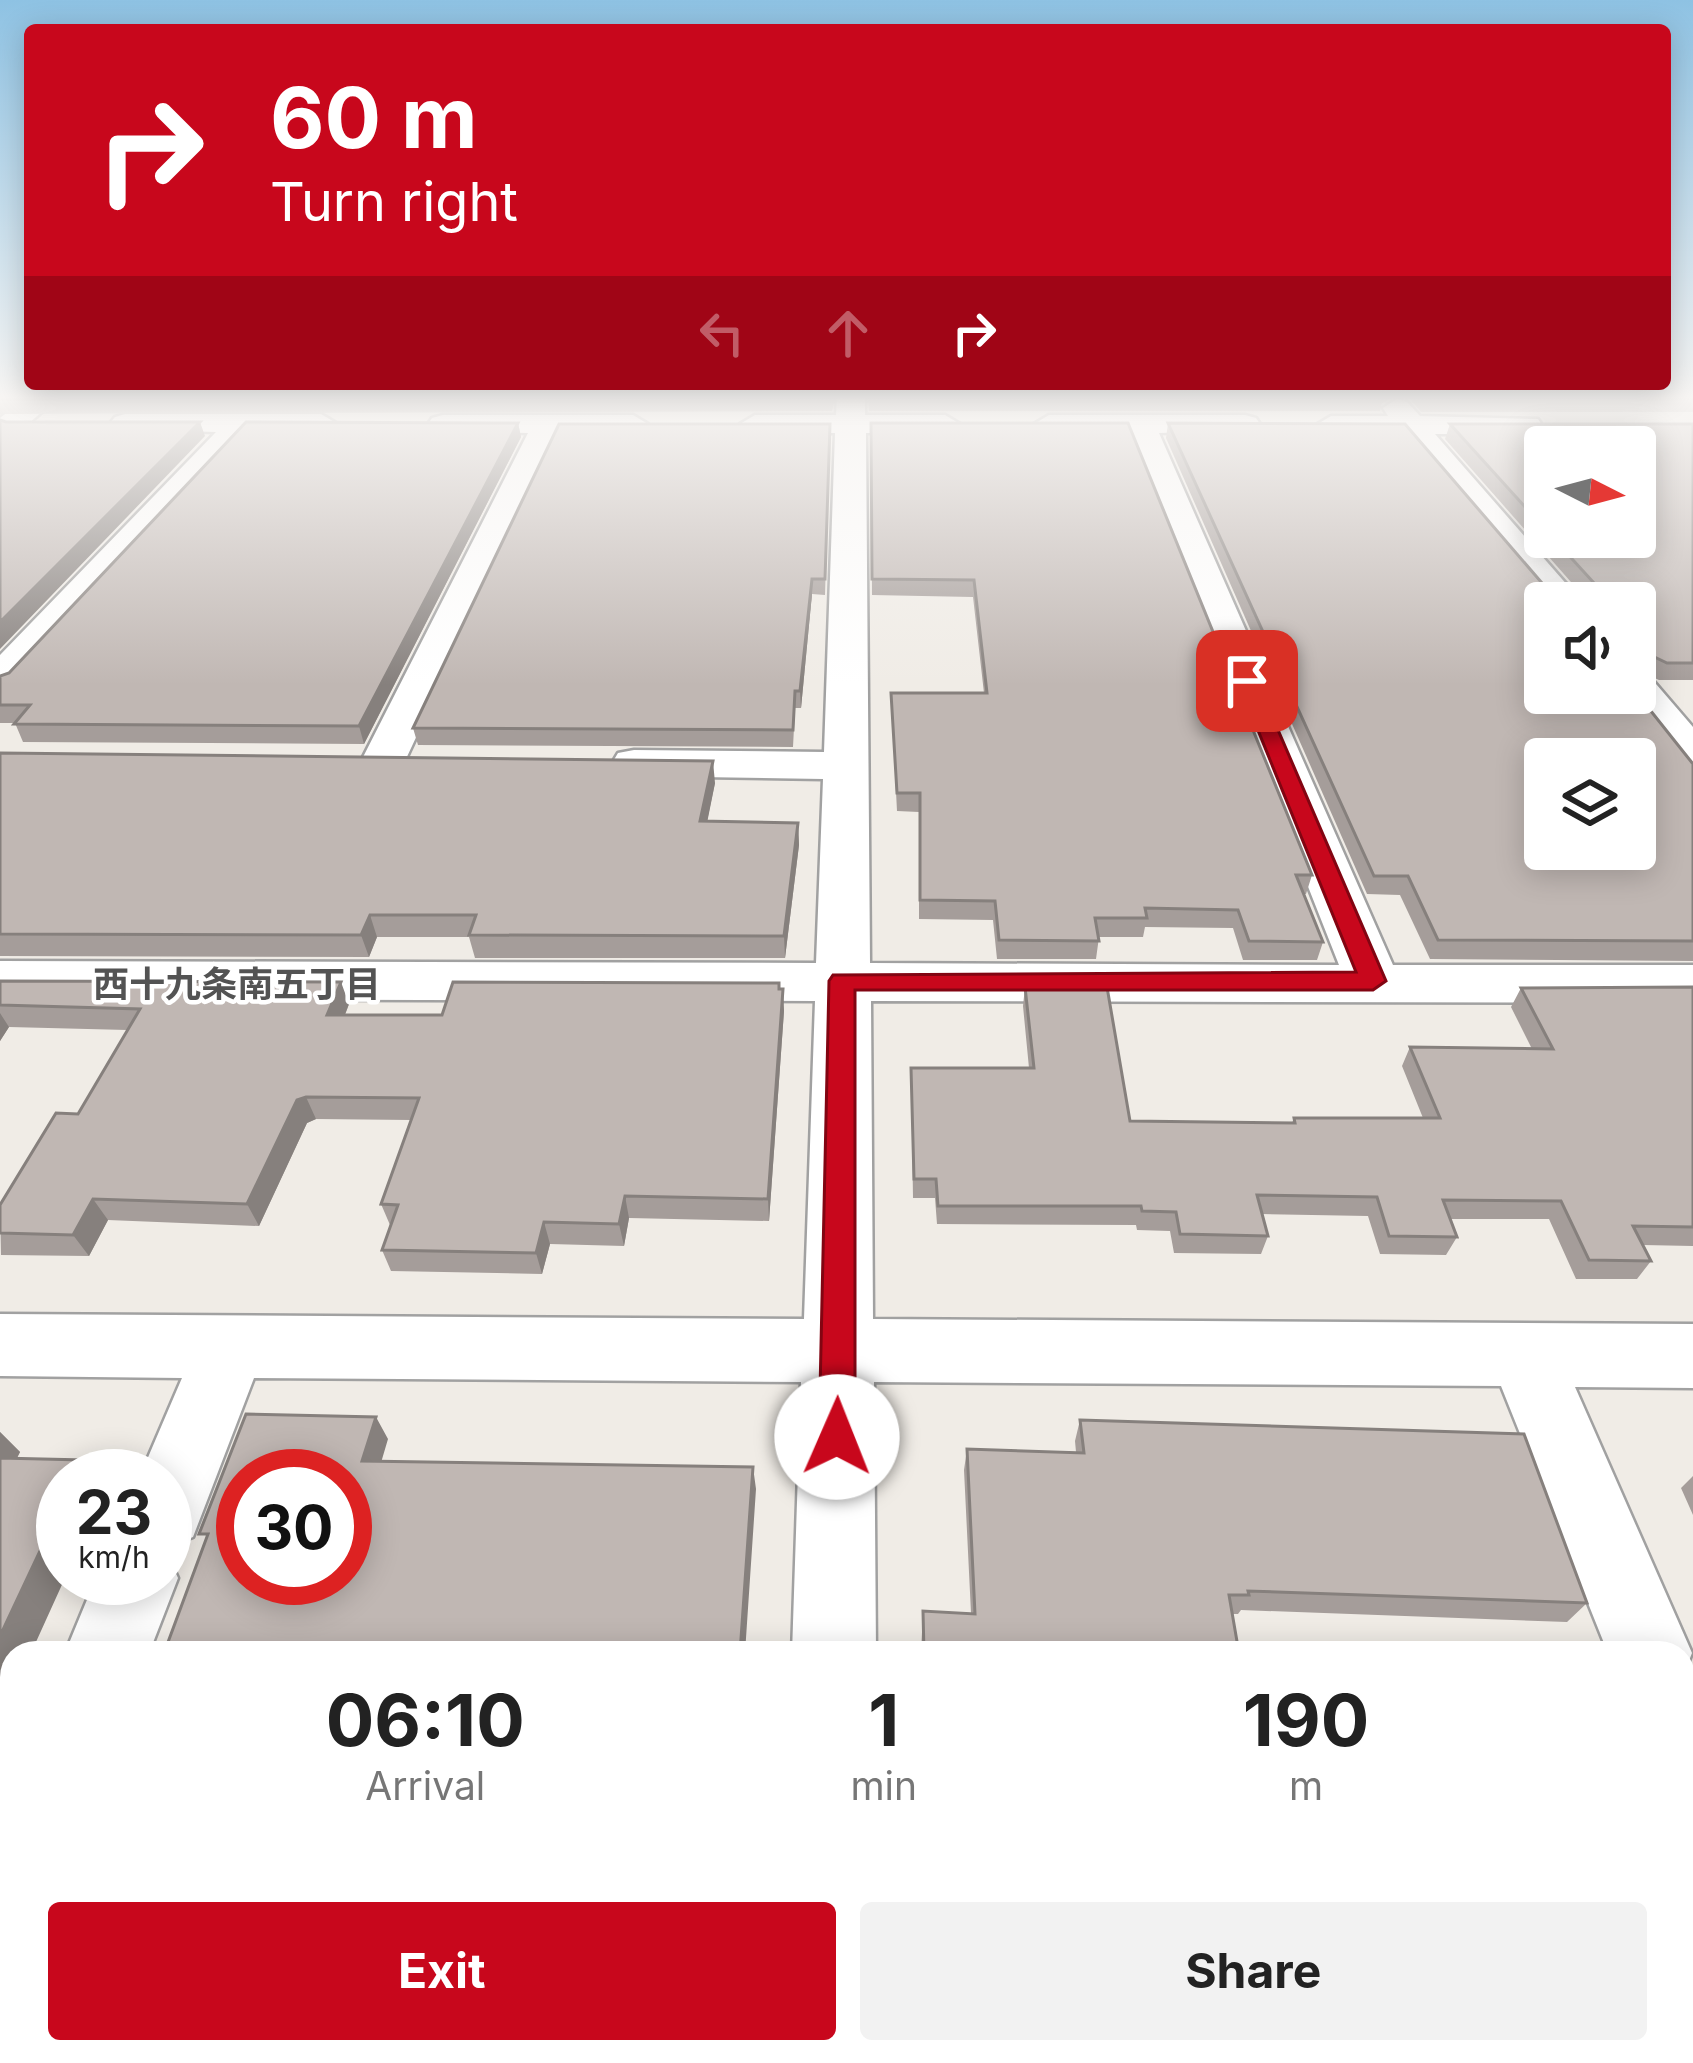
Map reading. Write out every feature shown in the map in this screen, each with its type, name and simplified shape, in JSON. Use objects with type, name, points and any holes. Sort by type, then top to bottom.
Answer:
[{"type":"street","points":[[0,679],[176,492]]},
{"type":"street","points":[[383,760],[514,492]]},
{"type":"street","points":[[834,1641],[850,492]]},
{"type":"street","points":[[1169,492],[1373,981]]},
{"type":"street","points":[[1469,492],[1546,582]]},
{"type":"street","points":[[1656,708],[1688,742]]},
{"type":"street","points":[[335,760],[429,761]]},
{"type":"street","points":[[591,763],[846,766]]},
{"type":"street","points":[[0,980],[1693,984]]},
{"type":"street","points":[[189,1449],[231,1345]]},
{"type":"street","points":[[0,1346],[1693,1356]]},
{"type":"street","points":[[1525,1356],[1646,1641]]},
{"type":"street","points":[[112,1641],[126,1605]]},
{"type":"building","points":[[0,492],[130,492],[0,622]]},
{"type":"building","points":[[180,492],[482,492],[359,726],[14,724],[30,705],[0,705],[0,676],[9,673]]},
{"type":"building","points":[[526,492],[828,492],[825,579],[812,579],[793,730],[413,728]]},
{"type":"building","points":[[871,492],[1156,492],[1312,875],[1296,875],[1323,942],[1249,941],[1238,910],[1145,908],[1147,918],[1095,918],[1099,941],[999,940],[995,901],[920,900],[920,793],[897,793],[891,693],[987,693],[974,580],[872,579]]},
{"type":"building","points":[[1200,492],[1464,492],[1541,582],[1524,582],[1524,714],[1653,714],[1693,764],[1693,941],[1438,940],[1408,876],[1374,876]]},
{"type":"building","points":[[1656,492],[1693,492],[1693,663],[1667,663],[1656,658],[1656,582],[1593,582],[1571,558],[1656,558]]},
{"type":"building","points":[[0,753],[713,761],[700,821],[798,823],[784,936],[469,935],[476,915],[370,915],[361,935],[0,934]]},
{"type":"building","points":[[0,981],[341,982],[327,1015],[442,1015],[453,982],[779,983],[783,989],[768,1199],[625,1196],[619,1224],[544,1222],[536,1253],[382,1250],[398,1205],[381,1204],[419,1098],[306,1097],[297,1100],[247,1204],[93,1199],[73,1235],[0,1233],[0,1205],[56,1113],[78,1114],[140,1009],[0,1005]]},
{"type":"building","points":[[1025,987],[1107,987],[1130,1121],[1295,1123],[1294,1118],[1440,1118],[1410,1047],[1553,1049],[1521,988],[1693,987],[1693,1227],[1633,1226],[1651,1261],[1589,1260],[1561,1201],[1443,1200],[1457,1237],[1389,1236],[1377,1197],[1257,1195],[1268,1236],[1180,1234],[1176,1212],[1142,1211],[1141,1206],[938,1206],[936,1179],[914,1179],[911,1068],[1034,1068]]},
{"type":"building","points":[[246,1414],[376,1417],[366,1449],[232,1449]]},
{"type":"building","points":[[1080,1420],[1524,1434],[1587,1603],[1248,1591],[1249,1595],[1229,1595],[1237,1641],[924,1641],[923,1611],[975,1614],[967,1449],[1084,1453]]},
{"type":"building","points":[[0,1458],[36,1459],[36,1559],[0,1636]]},
{"type":"building","points":[[372,1461],[753,1467],[741,1641],[168,1641],[182,1605],[192,1605],[192,1577],[208,1534],[199,1534],[216,1491],[216,1605],[372,1605]]},
{"type":"district","name":"西十九条南五丁目","points":[[237,984]]},
{"type":"route","points":[[837,1437],[842,981],[1373,981],[1247,681]]}]
